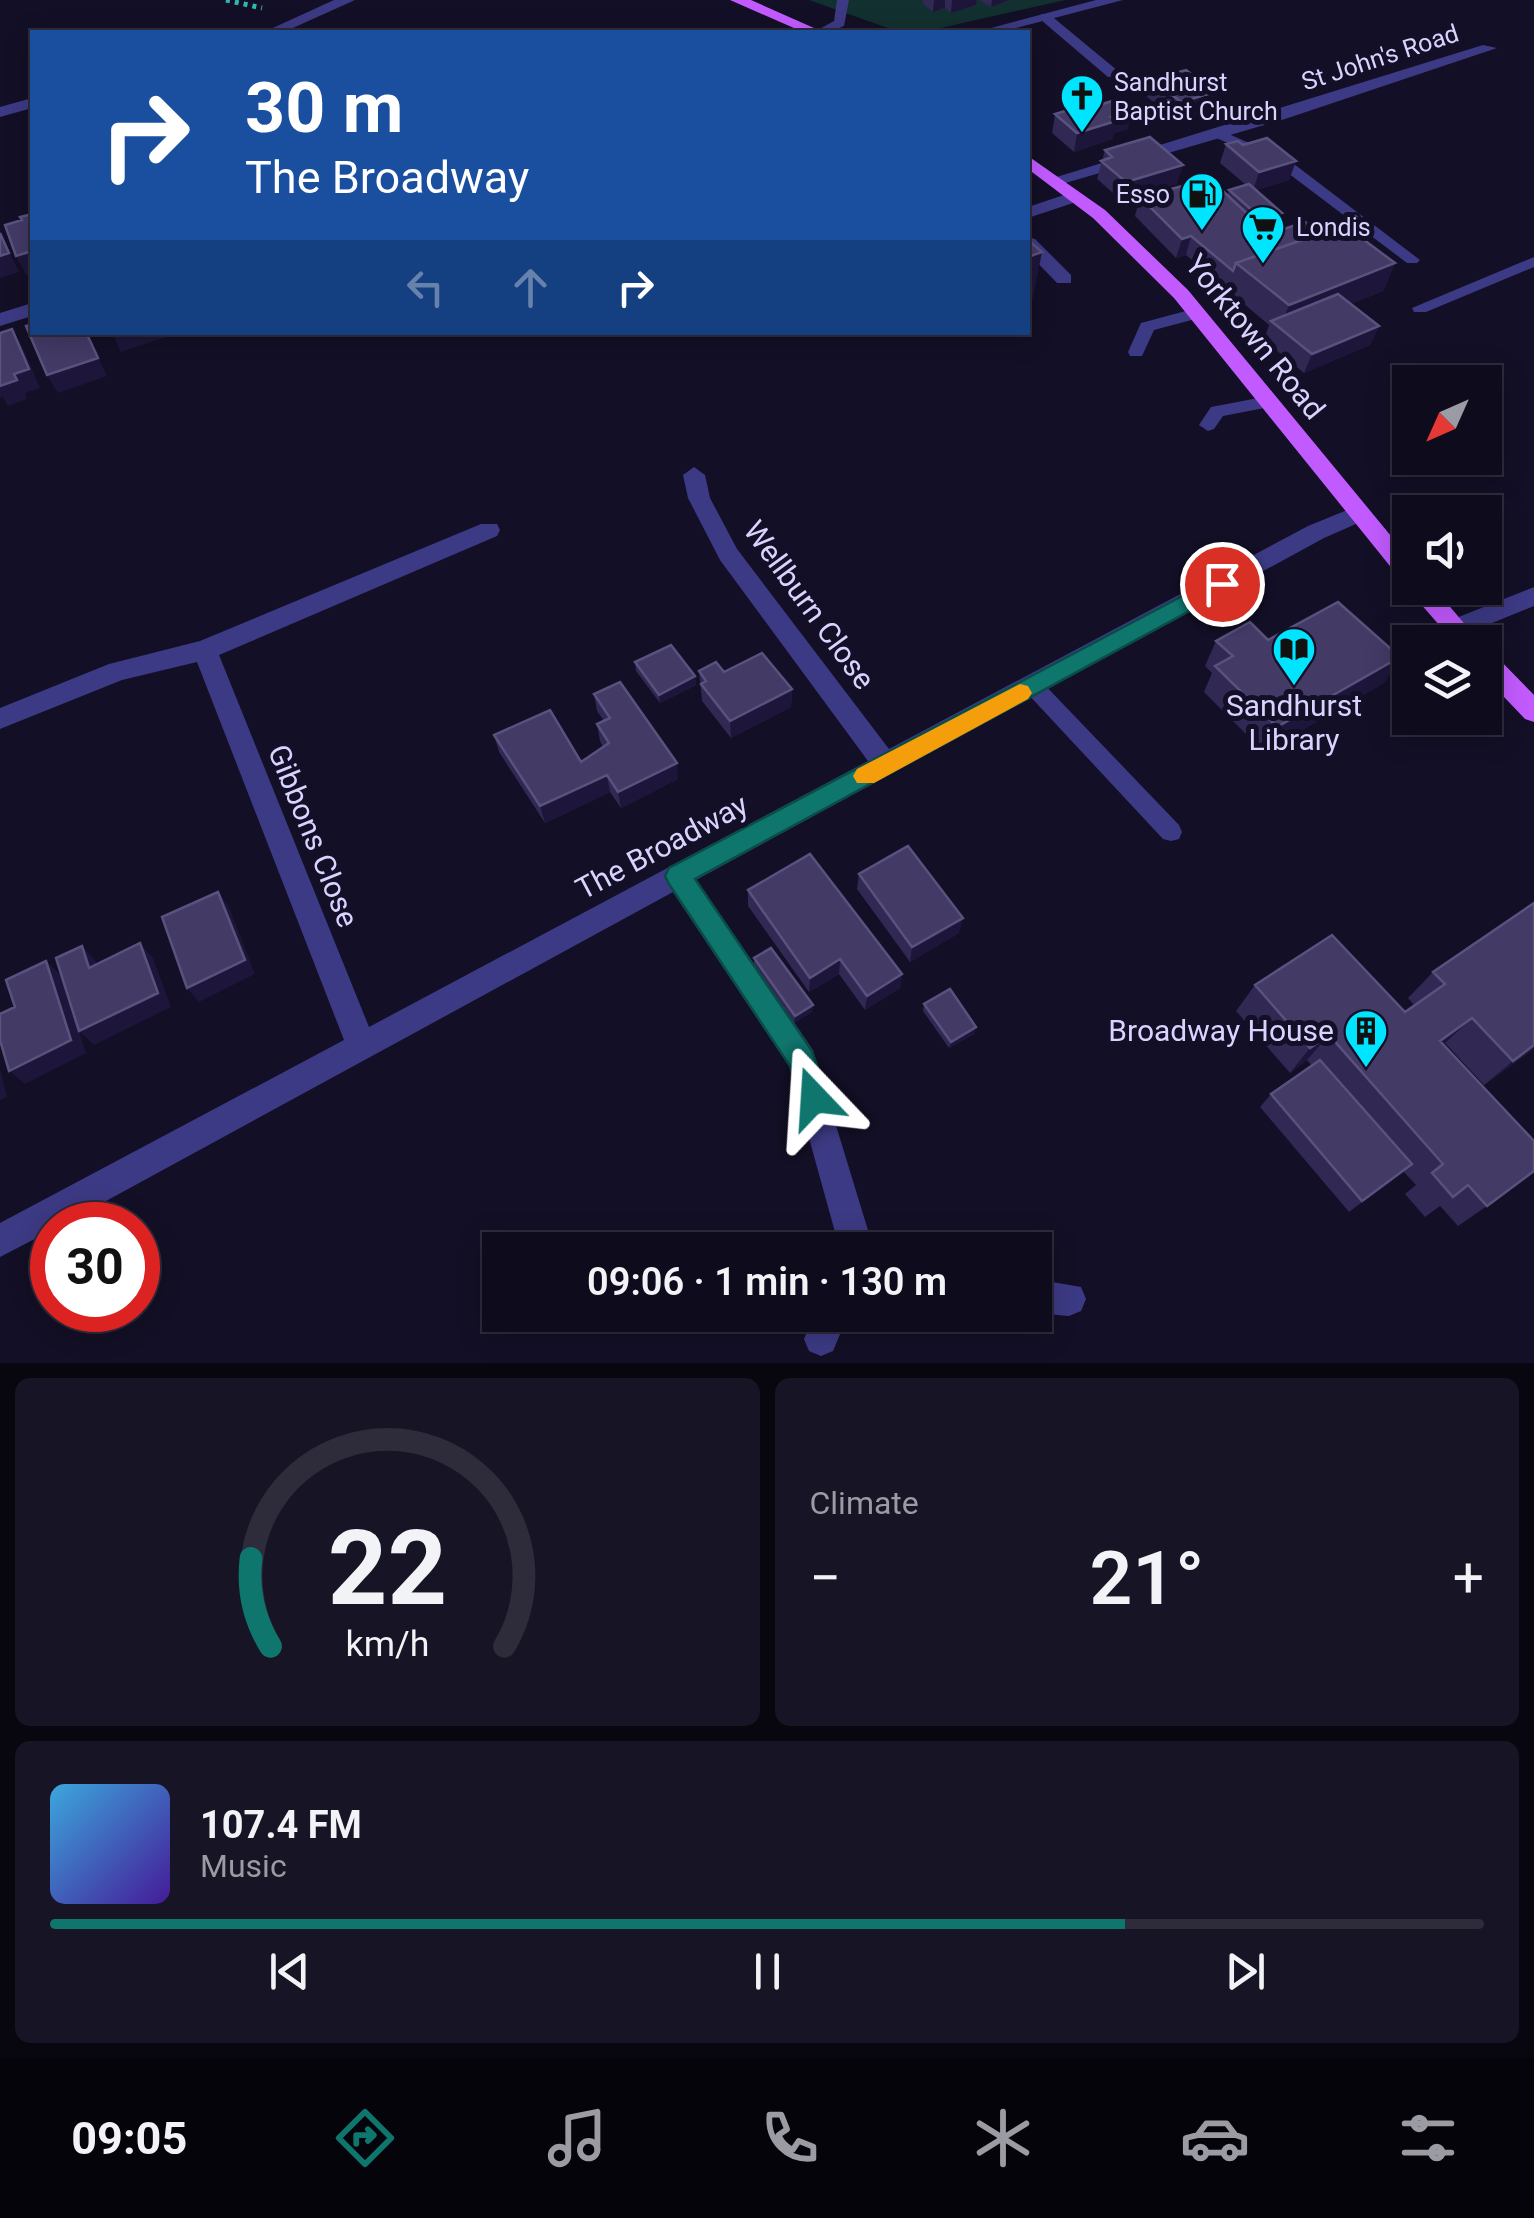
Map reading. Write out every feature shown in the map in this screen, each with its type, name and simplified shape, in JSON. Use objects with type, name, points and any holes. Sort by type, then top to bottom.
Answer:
[{"type":"main road","points":[[738,0],[813,30]]},
{"type":"main road","name":"Yorktown Road","points":[[1030,161],[1141,252],[1197,312],[1392,555]]},
{"type":"main road","points":[[1435,605],[1452,625]]},
{"type":"main road","points":[[1502,679],[1534,712]]},
{"type":"street","points":[[277,30],[347,0]]},
{"type":"street","points":[[992,30],[1115,0]]},
{"type":"street","name":"St John's Road","points":[[1056,180],[1279,116],[1490,48]]},
{"type":"street","points":[[0,112],[30,104]]},
{"type":"street","points":[[1030,212],[1076,196]]},
{"type":"street","points":[[1030,246],[1064,279]]},
{"type":"street","points":[[0,320],[30,311]]},
{"type":"street","name":"Wellburn Close","points":[[694,475],[699,498],[728,554],[886,766]]},
{"type":"street","name":"The Broadway","points":[[0,1241],[1316,532],[1357,514]]},
{"type":"street","points":[[0,719],[118,672],[204,650],[489,530]]},
{"type":"street","points":[[1482,625],[1534,596]]},
{"type":"street","name":"Gibbons Close","points":[[204,650],[361,1045]]},
{"type":"street","points":[[678,876],[802,1060],[854,1232]]},
{"type":"lane","points":[[823,30],[840,23],[844,0]]},
{"type":"lane","points":[[1045,17],[1113,74]]},
{"type":"lane","points":[[1215,132],[1284,164],[1412,260]]},
{"type":"lane","points":[[1420,308],[1534,262]]},
{"type":"lane","points":[[1136,352],[1147,327],[1197,312]]},
{"type":"lane","points":[[1208,424],[1217,411],[1269,402]]},
{"type":"lane","points":[[1034,686],[1171,832]]},
{"type":"green space","points":[[809,0],[1065,0],[932,30],[893,30]]},
{"type":"building","points":[[1186,70],[1200,81],[1209,78],[1220,87],[1181,102],[1152,79]]},
{"type":"building","points":[[1119,99],[1132,110],[1111,117],[1116,121],[1077,133],[1055,114],[1095,102],[1099,105]]},
{"type":"building","points":[[1150,137],[1183,165],[1126,182],[1101,161],[1112,157],[1105,150]]},
{"type":"building","points":[[1267,138],[1296,161],[1259,172],[1226,144],[1238,141],[1243,145]]},
{"type":"building","points":[[1210,179],[1269,234],[1305,222],[1320,234],[1236,263],[1233,271],[1191,236],[1182,239],[1140,197]]},
{"type":"building","points":[[1249,184],[1282,213],[1262,219],[1229,190]]},
{"type":"building","points":[[30,214],[30,252],[16,256],[5,225],[22,220],[20,217]]},
{"type":"building","points":[[1344,225],[1395,263],[1289,305],[1236,263]]},
{"type":"building","points":[[0,233],[9,253],[0,256]]},
{"type":"building","points":[[1030,242],[1042,252],[1030,256]]},
{"type":"building","points":[[1338,294],[1379,326],[1312,354],[1271,321]]},
{"type":"building","points":[[30,325],[30,335],[87,335],[98,358],[47,375],[26,326]]},
{"type":"building","points":[[12,329],[29,369],[14,374],[17,380],[0,386],[0,333]]},
{"type":"building","name":"Sandhurst Library","points":[[1338,602],[1392,650],[1392,662],[1277,727],[1215,666],[1233,656],[1216,641],[1250,622],[1268,640]]},
{"type":"building","points":[[671,645],[695,676],[659,695],[635,662]]},
{"type":"building","points":[[762,653],[792,689],[730,721],[701,684],[706,681],[699,671],[716,662],[724,672]]},
{"type":"building","points":[[620,682],[677,763],[618,792],[607,775],[540,806],[494,735],[550,710],[581,762],[609,743],[597,724],[610,718],[594,694]]},
{"type":"building","points":[[908,846],[963,918],[912,947],[859,874]]},
{"type":"building","points":[[810,854],[902,974],[867,996],[840,959],[810,978],[748,890]]},
{"type":"building","points":[[218,892],[245,960],[187,988],[162,917]]},
{"type":"building","name":"Broadway House","points":[[1534,903],[1534,1045],[1513,1061],[1472,1018],[1440,1041],[1534,1141],[1534,1171],[1487,1206],[1468,1185],[1453,1197],[1432,1173],[1443,1164],[1329,1035],[1310,1048],[1255,985],[1332,935],[1405,1012],[1445,984],[1433,972]]},
{"type":"building","points":[[140,943],[158,993],[79,1031],[56,958],[82,946],[89,968]]},
{"type":"building","points":[[771,948],[813,1005],[795,1016],[754,958]]},
{"type":"building","points":[[46,961],[71,1040],[9,1071],[0,1040],[0,1014],[15,1007],[6,980]]},
{"type":"building","points":[[950,989],[976,1027],[951,1042],[924,1004]]},
{"type":"building","points":[[1320,1060],[1412,1164],[1362,1201],[1271,1094]]},
{"type":"slow traffic","points":[[865,776],[1020,693]]},
{"type":"place","name":"Sandhurst Baptist Church","points":[[1082,134]]},
{"type":"place","name":"Esso","points":[[1202,232]]},
{"type":"place","name":"Londis","points":[[1263,265]]},
{"type":"place","name":"Sandhurst Library","points":[[1294,687]]},
{"type":"place","name":"Broadway House","points":[[1366,1069]]},
{"type":"route","points":[[814,1098],[802,1060],[678,876],[1222,584]]}]
